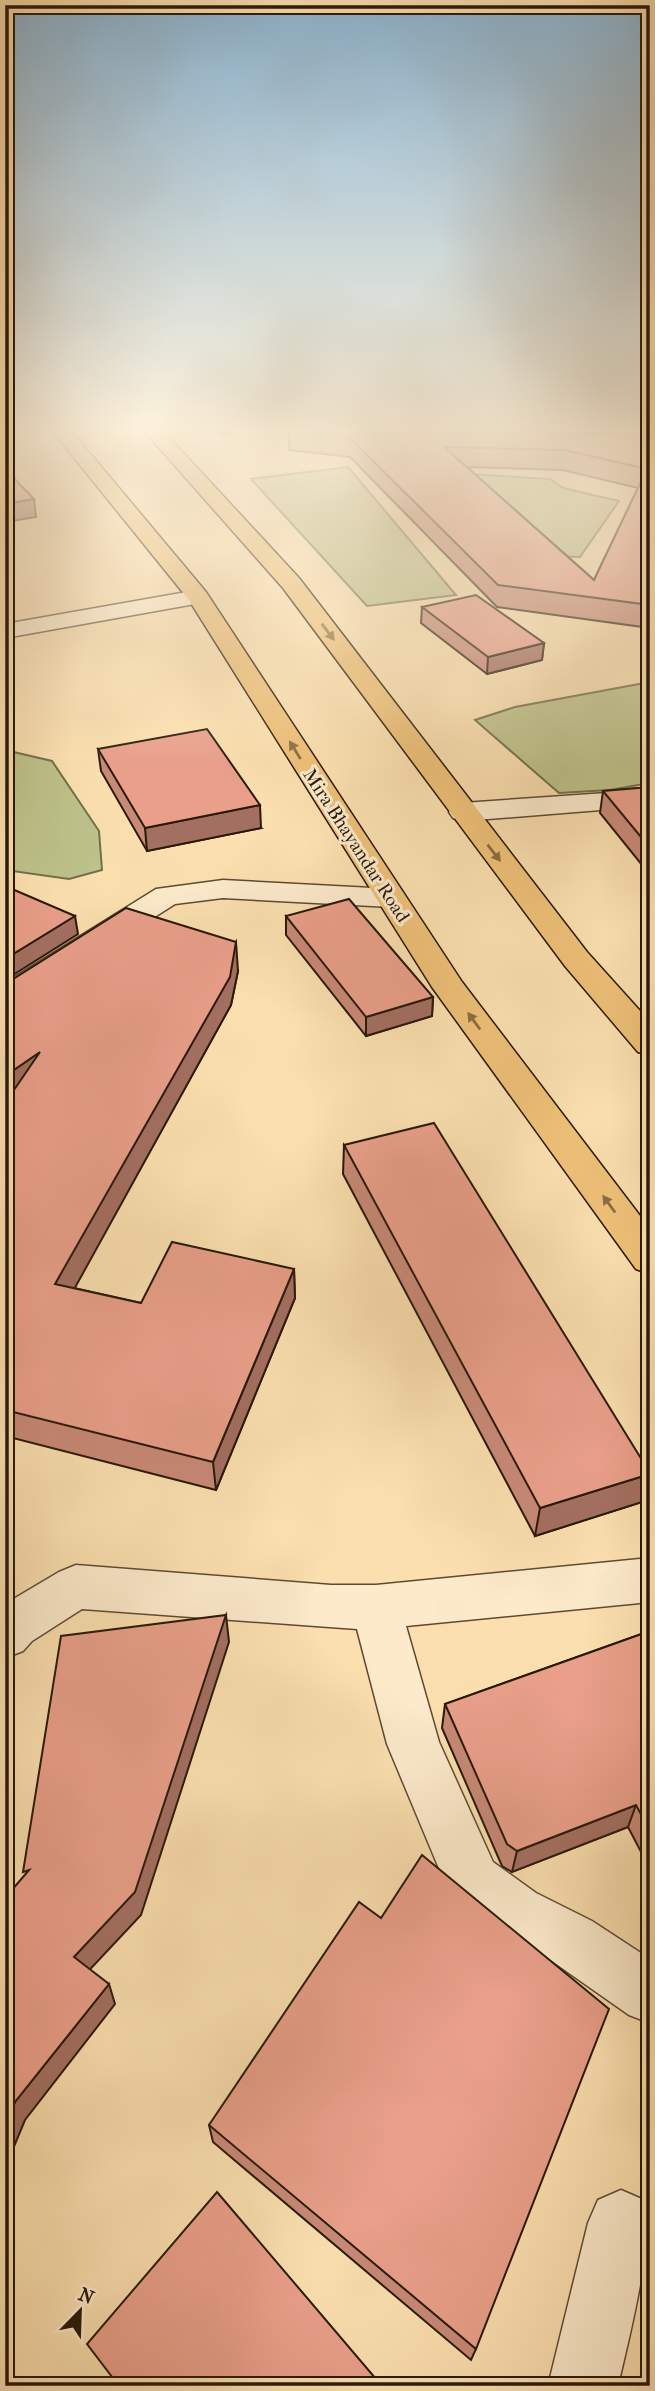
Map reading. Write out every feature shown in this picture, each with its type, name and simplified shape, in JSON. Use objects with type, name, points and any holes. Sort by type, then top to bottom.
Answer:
[{"type":"main road","name":"Mira Bhayandar Road","points":[[155,545],[198,597],[449,987],[650,1259]]},
{"type":"main road","points":[[256,545],[291,583],[576,959],[650,1044]]},
{"type":"street","points":[[5,631],[198,597]]},
{"type":"street","points":[[463,812],[650,798]]},
{"type":"street","points":[[5,998],[167,896],[223,889],[391,898]]},
{"type":"street","points":[[5,1635],[14,1625],[76,1587],[331,1607],[376,1607],[650,1580]]},
{"type":"street","points":[[376,1607],[413,1744],[473,1882],[516,1913],[572,1941],[650,1994]]},
{"type":"street","points":[[583,2386],[621,2223]]},
{"type":"green space","points":[[311,545],[413,545],[456,595],[367,606]]},
{"type":"green space","points":[[541,545],[589,545],[580,557],[553,556]]},
{"type":"green space","points":[[650,682],[650,783],[610,790],[559,793],[475,720],[515,707]]},
{"type":"green space","points":[[5,750],[52,761],[99,831],[102,870],[69,879],[5,870]]},
{"type":"building","points":[[457,545],[554,545],[594,580],[611,545],[650,545],[650,605],[498,585]]},
{"type":"building","points":[[476,595],[544,643],[488,657],[422,607]]},
{"type":"building","points":[[207,729],[260,805],[145,828],[98,749]]},
{"type":"building","points":[[650,787],[650,848],[603,791]]},
{"type":"building","points":[[5,886],[75,916],[5,959]]},
{"type":"building","points":[[349,899],[433,997],[366,1017],[286,916]]},
{"type":"building","points":[[126,908],[236,942],[230,977],[55,1284],[141,1303],[172,1242],[294,1269],[213,1462],[5,1410],[5,1103],[40,1052],[5,1076],[5,981],[13,979]]},
{"type":"building","points":[[434,1123],[650,1474],[540,1508],[344,1145]]},
{"type":"building","points":[[226,1615],[135,1892],[74,1957],[109,1984],[15,2102],[5,2126],[5,1898],[29,1870],[23,1872],[61,1636]]},
{"type":"building","points":[[650,1631],[650,1831],[636,1805],[517,1851],[507,1844],[445,1704]]},
{"type":"building","points":[[422,1855],[609,2009],[476,2349],[209,2125],[359,1902],[381,1918]]},
{"type":"building","points":[[217,2192],[382,2386],[119,2386],[87,2344]]}]
